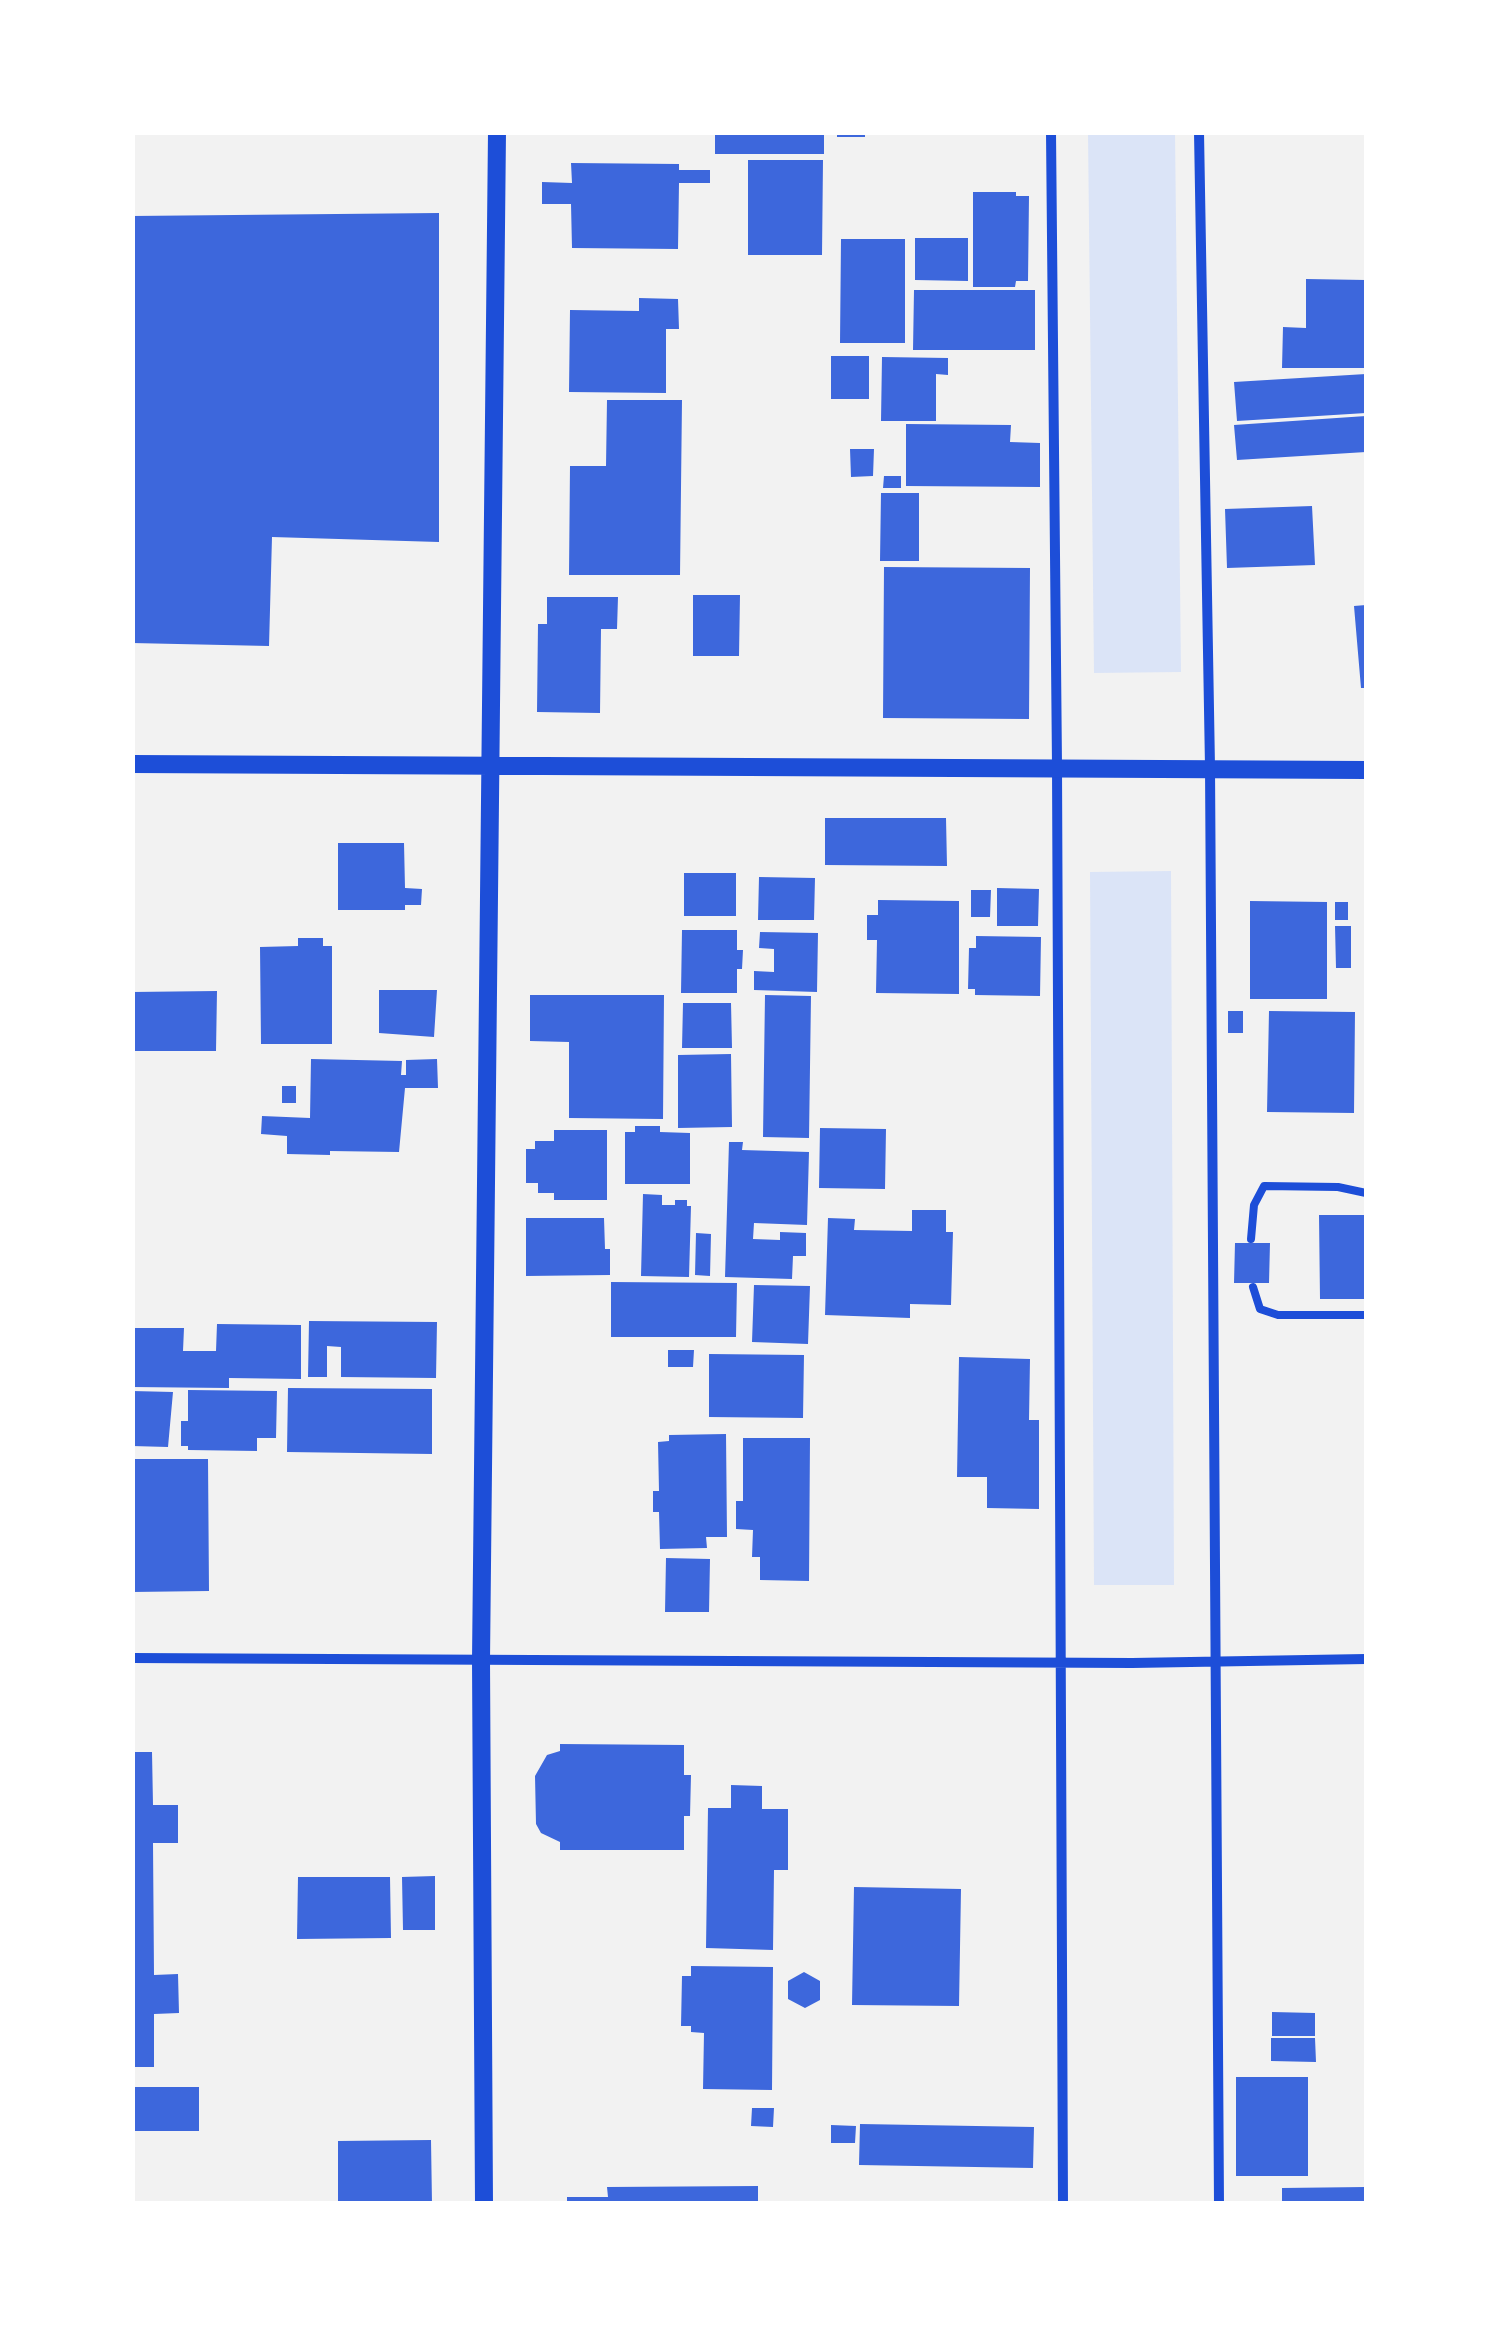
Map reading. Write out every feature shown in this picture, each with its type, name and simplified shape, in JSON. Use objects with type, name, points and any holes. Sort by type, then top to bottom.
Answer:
[{"type":"street","points":[[484,2204],[480,1660],[497,132]]},
{"type":"street","points":[[1051,132],[1058,766],[1063,2204]]},
{"type":"street","points":[[1199,132],[1210,767],[1219,2204]]},
{"type":"street","points":[[132,764],[1366,770]]},
{"type":"street","points":[[132,1658],[1060,1662],[1366,1659]]},
{"type":"lane","points":[[1251,1239],[1254,1205],[1264,1186],[1338,1187],[1366,1192]]},
{"type":"lane","points":[[1252,1287],[1260,1309],[1278,1314],[1366,1315]]},
{"type":"shaded area","points":[[1088,133],[1175,133],[1181,672],[1094,673]]},
{"type":"shaded area","points":[[1171,871],[1174,1585],[1094,1585],[1090,872]]},
{"type":"building","points":[[715,132],[824,132],[824,154],[715,154]]},
{"type":"building","points":[[837,132],[865,132],[865,137],[837,137]]},
{"type":"building","points":[[748,160],[823,160],[822,255],[748,255]]},
{"type":"building","points":[[571,163],[679,164],[679,170],[710,170],[710,183],[679,183],[678,249],[572,248],[571,204],[542,204],[542,182],[572,183]]},
{"type":"building","points":[[973,192],[1016,192],[1016,196],[1029,196],[1028,281],[1016,281],[1015,287],[973,287]]},
{"type":"building","points":[[439,213],[439,542],[272,537],[269,646],[132,643],[132,216]]},
{"type":"building","points":[[915,238],[968,238],[968,281],[915,280]]},
{"type":"building","points":[[841,239],[905,239],[905,343],[840,343]]},
{"type":"building","points":[[1306,279],[1366,280],[1366,368],[1282,368],[1283,327],[1306,328]]},
{"type":"building","points":[[914,290],[1035,290],[1035,350],[913,350]]},
{"type":"building","points":[[639,298],[678,299],[679,329],[666,329],[666,393],[569,392],[570,310],[639,311]]},
{"type":"building","points":[[831,356],[869,356],[869,399],[831,399]]},
{"type":"building","points":[[882,357],[948,358],[948,375],[936,374],[936,421],[881,421]]},
{"type":"building","points":[[1366,374],[1366,413],[1237,421],[1234,382]]},
{"type":"building","points":[[607,400],[682,400],[680,575],[569,575],[570,466],[606,466]]},
{"type":"building","points":[[1366,416],[1366,452],[1237,460],[1234,425]]},
{"type":"building","points":[[906,424],[1011,425],[1010,442],[1040,443],[1040,487],[906,486]]},
{"type":"building","points":[[850,449],[874,449],[873,476],[851,477]]},
{"type":"building","points":[[884,476],[901,476],[901,488],[883,488]]},
{"type":"building","points":[[881,493],[919,493],[919,561],[880,561]]},
{"type":"building","points":[[1312,506],[1315,565],[1227,568],[1225,509]]},
{"type":"building","points":[[884,567],[1030,568],[1029,719],[883,718]]},
{"type":"building","points":[[693,595],[740,595],[739,656],[693,656]]},
{"type":"building","points":[[547,597],[618,597],[617,629],[601,629],[600,713],[537,712],[538,624],[547,624]]},
{"type":"building","points":[[1366,605],[1366,688],[1361,688],[1354,606]]},
{"type":"building","points":[[825,818],[946,818],[947,866],[825,865]]},
{"type":"building","points":[[338,843],[404,843],[405,888],[422,889],[421,905],[405,905],[405,910],[338,910]]},
{"type":"building","points":[[684,873],[736,873],[736,916],[684,916]]},
{"type":"building","points":[[759,877],[815,878],[814,920],[758,920]]},
{"type":"building","points":[[997,888],[1039,889],[1038,926],[997,926]]},
{"type":"building","points":[[971,890],[991,890],[990,917],[971,917]]},
{"type":"building","points":[[878,900],[959,901],[959,994],[876,993],[877,940],[867,940],[867,915],[878,915]]},
{"type":"building","points":[[1250,901],[1327,902],[1327,999],[1250,999]]},
{"type":"building","points":[[1335,902],[1348,902],[1348,920],[1335,920]]},
{"type":"building","points":[[1335,926],[1351,926],[1351,968],[1336,968]]},
{"type":"building","points":[[682,930],[737,930],[737,950],[743,950],[742,969],[737,969],[737,993],[681,993]]},
{"type":"building","points":[[760,932],[818,933],[817,992],[754,990],[754,971],[774,972],[774,949],[759,948]]},
{"type":"building","points":[[976,936],[1041,937],[1040,996],[975,995],[975,989],[968,989],[969,948],[976,948]]},
{"type":"building","points":[[298,938],[323,938],[323,946],[332,946],[332,1044],[261,1044],[260,947],[298,946]]},
{"type":"building","points":[[379,990],[437,990],[434,1037],[379,1033]]},
{"type":"building","points":[[217,991],[216,1051],[132,1051],[132,992]]},
{"type":"building","points":[[530,995],[664,995],[663,1119],[569,1118],[569,1042],[530,1041]]},
{"type":"building","points":[[765,995],[811,996],[809,1138],[763,1137]]},
{"type":"building","points":[[683,1003],[731,1003],[732,1048],[682,1048]]},
{"type":"building","points":[[1228,1011],[1243,1011],[1243,1033],[1228,1033]]},
{"type":"building","points":[[1269,1011],[1355,1012],[1354,1113],[1267,1112]]},
{"type":"building","points":[[731,1054],[732,1127],[678,1128],[678,1055]]},
{"type":"building","points":[[311,1059],[402,1061],[401,1075],[406,1075],[406,1060],[437,1059],[438,1088],[405,1088],[399,1152],[287,1154],[287,1136],[261,1134],[262,1116],[310,1118]]},
{"type":"building","points":[[282,1086],[296,1086],[296,1103],[282,1103]]},
{"type":"building","points":[[635,1126],[660,1126],[660,1132],[690,1133],[690,1184],[625,1184],[625,1132],[635,1132]]},
{"type":"building","points":[[820,1128],[886,1129],[885,1189],[819,1188]]},
{"type":"building","points":[[554,1130],[607,1130],[607,1200],[554,1200],[554,1193],[538,1193],[538,1183],[526,1183],[526,1149],[535,1149],[535,1141],[554,1141]]},
{"type":"building","points":[[729,1142],[743,1142],[742,1150],[809,1152],[807,1225],[754,1223],[753,1239],[780,1240],[780,1232],[806,1233],[806,1256],[793,1256],[792,1279],[725,1277]]},
{"type":"building","points":[[643,1194],[662,1195],[662,1205],[687,1200],[687,1206],[691,1206],[689,1277],[641,1276]]},
{"type":"building","points":[[912,1210],[946,1210],[946,1232],[953,1232],[951,1305],[910,1304],[910,1318],[825,1315],[828,1218],[855,1219],[854,1230],[912,1231]]},
{"type":"building","points":[[1319,1215],[1366,1215],[1366,1299],[1320,1299]]},
{"type":"building","points":[[526,1218],[604,1218],[610,1275],[526,1276]]},
{"type":"building","points":[[696,1233],[711,1234],[710,1276],[695,1275]]},
{"type":"building","points":[[1235,1243],[1270,1243],[1269,1283],[1234,1283]]},
{"type":"building","points":[[611,1282],[737,1283],[736,1337],[611,1337]]},
{"type":"building","points":[[754,1285],[810,1286],[808,1344],[752,1342]]},
{"type":"building","points":[[309,1321],[437,1322],[436,1378],[341,1377],[341,1347],[327,1346],[327,1377],[308,1377]]},
{"type":"building","points":[[217,1324],[301,1325],[301,1379],[229,1378],[229,1388],[132,1387],[132,1328],[184,1328],[183,1351],[216,1351]]},
{"type":"building","points":[[668,1350],[694,1350],[693,1367],[668,1367]]},
{"type":"building","points":[[709,1354],[804,1355],[803,1418],[709,1417]]},
{"type":"building","points":[[959,1357],[1030,1359],[1029,1420],[1039,1420],[1039,1509],[987,1508],[987,1477],[957,1477]]},
{"type":"building","points":[[288,1388],[432,1389],[432,1454],[287,1452]]},
{"type":"building","points":[[188,1390],[277,1391],[276,1438],[257,1438],[257,1451],[188,1450],[188,1446],[181,1446],[181,1421],[188,1421]]},
{"type":"building","points":[[132,1391],[173,1392],[168,1447],[132,1446]]},
{"type":"building","points":[[726,1434],[727,1537],[706,1537],[707,1548],[660,1549],[659,1512],[653,1512],[653,1491],[659,1491],[658,1442],[669,1441],[669,1435]]},
{"type":"building","points":[[743,1438],[810,1438],[809,1581],[760,1580],[760,1557],[752,1557],[753,1530],[736,1529],[736,1501],[743,1501]]},
{"type":"building","points":[[132,1459],[208,1459],[209,1591],[132,1592]]},
{"type":"building","points":[[666,1558],[710,1559],[709,1612],[665,1612]]},
{"type":"building","points":[[560,1744],[684,1745],[684,1775],[691,1775],[690,1816],[684,1816],[684,1850],[560,1850],[560,1842],[541,1833],[536,1824],[535,1776],[547,1755],[560,1751]]},
{"type":"building","points":[[132,1752],[152,1752],[153,1805],[178,1805],[178,1843],[153,1843],[154,1975],[178,1974],[179,2013],[154,2014],[154,2067],[132,2067]]},
{"type":"building","points":[[731,1785],[762,1786],[762,1809],[788,1809],[788,1870],[774,1870],[773,1950],[706,1948],[708,1808],[731,1808]]},
{"type":"building","points":[[435,1876],[435,1930],[403,1930],[402,1877]]},
{"type":"building","points":[[298,1877],[390,1877],[391,1938],[297,1939]]},
{"type":"building","points":[[854,1887],[961,1889],[959,2006],[852,2005]]},
{"type":"building","points":[[691,1966],[773,1967],[772,2090],[703,2089],[704,2033],[681,2026],[682,1976],[691,1976]]},
{"type":"building","points":[[804,1972],[820,1981],[820,2000],[805,2008],[788,1999],[788,1981]]},
{"type":"building","points":[[1272,2012],[1315,2013],[1315,2036],[1272,2036]]},
{"type":"building","points":[[1271,2038],[1315,2038],[1316,2062],[1271,2061]]},
{"type":"building","points":[[1236,2077],[1308,2077],[1308,2176],[1236,2176]]},
{"type":"building","points":[[132,2087],[199,2087],[199,2131],[132,2131]]},
{"type":"building","points":[[752,2108],[774,2108],[773,2127],[751,2126]]},
{"type":"building","points":[[860,2124],[1034,2127],[1033,2168],[859,2165]]},
{"type":"building","points":[[831,2125],[856,2126],[855,2143],[831,2143]]},
{"type":"building","points":[[431,2140],[432,2204],[338,2204],[338,2141]]},
{"type":"building","points":[[758,2186],[758,2204],[567,2204],[567,2197],[608,2197],[607,2187]]},
{"type":"building","points":[[1366,2187],[1366,2204],[1282,2204],[1282,2188]]}]
